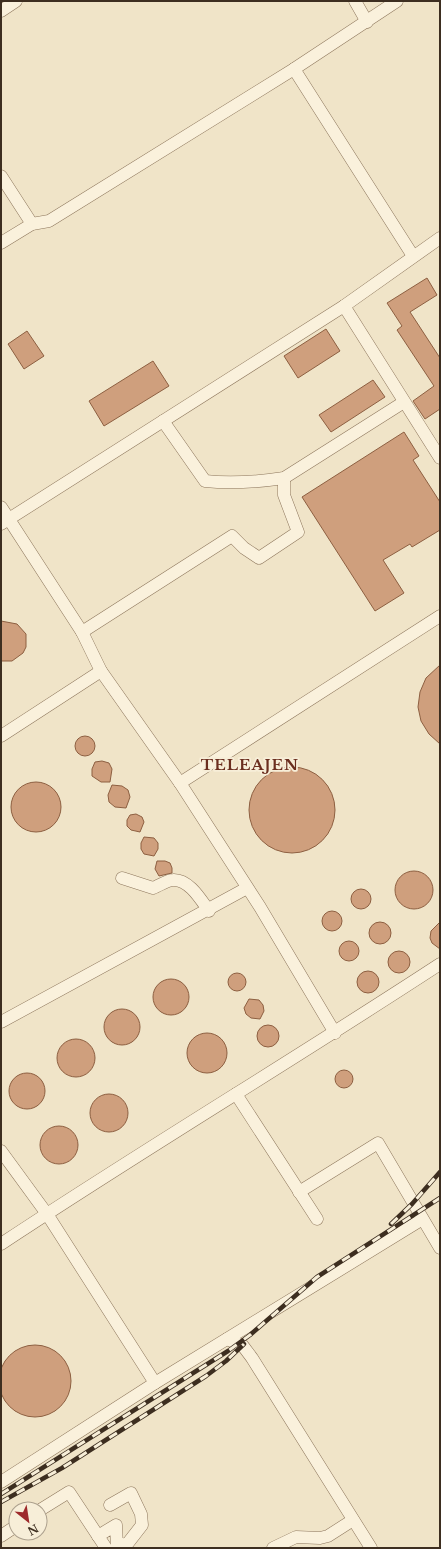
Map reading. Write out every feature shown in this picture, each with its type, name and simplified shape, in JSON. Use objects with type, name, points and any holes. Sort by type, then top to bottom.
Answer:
[{"type":"lane","points":[[1,11],[16,1]]},
{"type":"lane","points":[[355,1],[367,22]]},
{"type":"lane","points":[[1,243],[32,224],[49,221],[294,69],[398,1]]},
{"type":"lane","points":[[294,69],[413,256]]},
{"type":"lane","points":[[1,176],[32,224]]},
{"type":"lane","points":[[5,522],[344,306],[440,238]]},
{"type":"lane","points":[[344,306],[440,458]]},
{"type":"lane","points":[[163,421],[204,481],[230,484],[284,478],[404,402]]},
{"type":"lane","points":[[82,632],[232,536],[244,548],[259,558],[298,532],[284,495],[284,478]]},
{"type":"lane","points":[[1,507],[5,522],[82,632],[101,671],[180,783],[247,888],[335,1032]]},
{"type":"lane","points":[[180,783],[440,616]]},
{"type":"lane","points":[[1,736],[101,671]]},
{"type":"lane","points":[[122,878],[153,888],[172,880],[179,880],[194,892],[209,911]]},
{"type":"lane","points":[[1,1022],[209,911],[247,888]]},
{"type":"lane","points":[[1,1244],[440,964]]},
{"type":"lane","points":[[236,1094],[317,1219]]},
{"type":"lane","points":[[299,1192],[378,1143],[422,1220],[440,1248]]},
{"type":"lane","points":[[1,1151],[47,1214],[155,1383]]},
{"type":"lane","points":[[1,1482],[155,1383],[422,1220]]},
{"type":"lane","points":[[227,1339],[243,1346],[252,1358],[371,1548]]},
{"type":"lane","points":[[48,1505],[69,1492],[106,1548]]},
{"type":"lane","points":[[98,1536],[116,1525],[117,1547],[128,1543],[142,1525],[142,1514],[131,1493],[110,1505]]},
{"type":"lane","points":[[273,1548],[296,1537],[320,1538],[328,1536],[353,1520]]},
{"type":"building","points":[[427,278],[437,295],[410,312],[440,358],[440,409],[425,419],[413,401],[434,386],[397,330],[402,326],[387,303]]},
{"type":"building","points":[[326,329],[340,351],[298,378],[284,356]]},
{"type":"building","points":[[27,331],[44,356],[24,369],[8,344]]},
{"type":"building","points":[[153,361],[169,386],[104,426],[89,401]]},
{"type":"building","points":[[373,380],[385,397],[331,432],[319,415]]},
{"type":"building","points":[[404,432],[419,456],[413,460],[440,502],[440,530],[412,547],[410,544],[383,560],[404,593],[375,611],[302,497]]},
{"type":"building","points":[[1,621],[17,624],[26,634],[26,647],[23,653],[12,661],[1,661]]},
{"type":"building","points":[[440,665],[440,744],[429,734],[421,721],[418,707],[420,692],[426,678]]},
{"type":"building","points":[[81,736],[89,736],[95,742],[95,750],[89,756],[81,756],[75,750],[75,742]]},
{"type":"building","points":[[102,761],[109,763],[112,769],[110,782],[101,782],[92,776],[92,769],[95,762]]},
{"type":"building","points":[[292,767],[308,771],[322,780],[331,794],[335,810],[331,826],[322,840],[308,849],[292,853],[276,849],[262,840],[253,826],[249,810],[253,794],[262,780],[276,771]]},
{"type":"building","points":[[36,782],[50,786],[57,793],[61,807],[57,821],[50,828],[36,832],[22,828],[15,821],[11,807],[15,793],[22,786]]},
{"type":"building","points":[[112,785],[122,786],[128,790],[130,797],[126,808],[115,807],[109,802],[108,795]]},
{"type":"building","points":[[136,814],[142,817],[144,822],[140,832],[131,830],[127,826],[127,820],[130,815]]},
{"type":"building","points":[[144,837],[154,838],[158,843],[158,849],[154,856],[144,854],[141,849],[141,843]]},
{"type":"building","points":[[157,861],[165,861],[170,863],[172,873],[159,876],[155,869]]},
{"type":"building","points":[[410,871],[418,871],[428,876],[432,883],[432,897],[428,904],[418,909],[410,909],[400,904],[398,901],[395,894],[395,886],[400,876],[403,874]]},
{"type":"building","points":[[361,889],[368,892],[371,899],[368,906],[361,909],[354,906],[351,899],[354,892]]},
{"type":"building","points":[[332,911],[339,914],[342,921],[339,928],[332,931],[325,928],[322,921],[325,914]]},
{"type":"building","points":[[380,922],[388,925],[391,933],[388,941],[380,944],[372,941],[369,933],[372,925]]},
{"type":"building","points":[[440,922],[440,949],[432,943],[430,938],[431,931]]},
{"type":"building","points":[[349,941],[356,944],[359,951],[356,958],[349,961],[342,958],[339,951],[342,944]]},
{"type":"building","points":[[399,951],[407,954],[410,962],[407,970],[399,973],[391,970],[388,962],[391,954]]},
{"type":"building","points":[[368,971],[372,972],[378,978],[378,986],[372,992],[368,993],[364,992],[358,986],[357,982],[358,978],[364,972]]},
{"type":"building","points":[[233,973],[241,973],[246,978],[244,989],[241,991],[233,991],[228,986],[228,978]]},
{"type":"building","points":[[175,979],[184,984],[188,990],[188,1004],[184,1010],[175,1015],[167,1015],[158,1010],[154,1004],[153,993],[158,984],[164,980]]},
{"type":"building","points":[[249,999],[259,1000],[263,1005],[264,1011],[260,1019],[251,1018],[246,1014],[244,1008]]},
{"type":"building","points":[[122,1009],[132,1012],[137,1017],[140,1027],[137,1037],[132,1042],[122,1045],[112,1042],[107,1037],[104,1027],[107,1017],[112,1012]]},
{"type":"building","points":[[268,1025],[272,1026],[278,1032],[278,1040],[272,1046],[268,1047],[264,1046],[258,1040],[257,1036],[258,1032],[264,1026]]},
{"type":"building","points":[[203,1033],[211,1033],[218,1036],[224,1042],[227,1053],[224,1064],[218,1070],[211,1073],[203,1073],[196,1070],[190,1064],[187,1057],[187,1049],[190,1042],[196,1036]]},
{"type":"building","points":[[72,1039],[80,1039],[90,1044],[94,1051],[94,1065],[90,1072],[80,1077],[72,1077],[62,1072],[60,1069],[57,1062],[57,1054],[62,1044],[65,1042]]},
{"type":"building","points":[[344,1070],[350,1073],[353,1079],[350,1085],[344,1088],[338,1085],[335,1079],[338,1073]]},
{"type":"building","points":[[31,1073],[40,1078],[44,1084],[44,1098],[40,1104],[31,1109],[23,1109],[14,1104],[10,1098],[9,1087],[14,1078],[20,1074]]},
{"type":"building","points":[[105,1094],[113,1094],[123,1099],[127,1106],[127,1120],[123,1127],[113,1132],[105,1132],[95,1127],[93,1124],[90,1117],[90,1109],[95,1099],[98,1097]]},
{"type":"building","points":[[55,1126],[63,1126],[70,1129],[75,1134],[78,1145],[75,1156],[70,1161],[63,1164],[55,1164],[48,1161],[43,1156],[40,1149],[40,1141],[43,1134],[48,1129]]},
{"type":"building","points":[[35,1345],[55,1351],[65,1361],[71,1381],[65,1401],[55,1411],[35,1417],[15,1411],[5,1401],[-1,1381],[5,1361],[15,1351]]},
{"type":"railway","points":[[391,1224],[412,1204],[440,1172]]},
{"type":"railway","points":[[1,1494],[228,1351],[250,1335],[317,1277],[440,1198]]},
{"type":"railway","points":[[1,1502],[62,1468],[206,1376],[226,1361],[244,1344]]},
{"type":"district","name":"TELEAJEN","points":[[250,765]]}]
